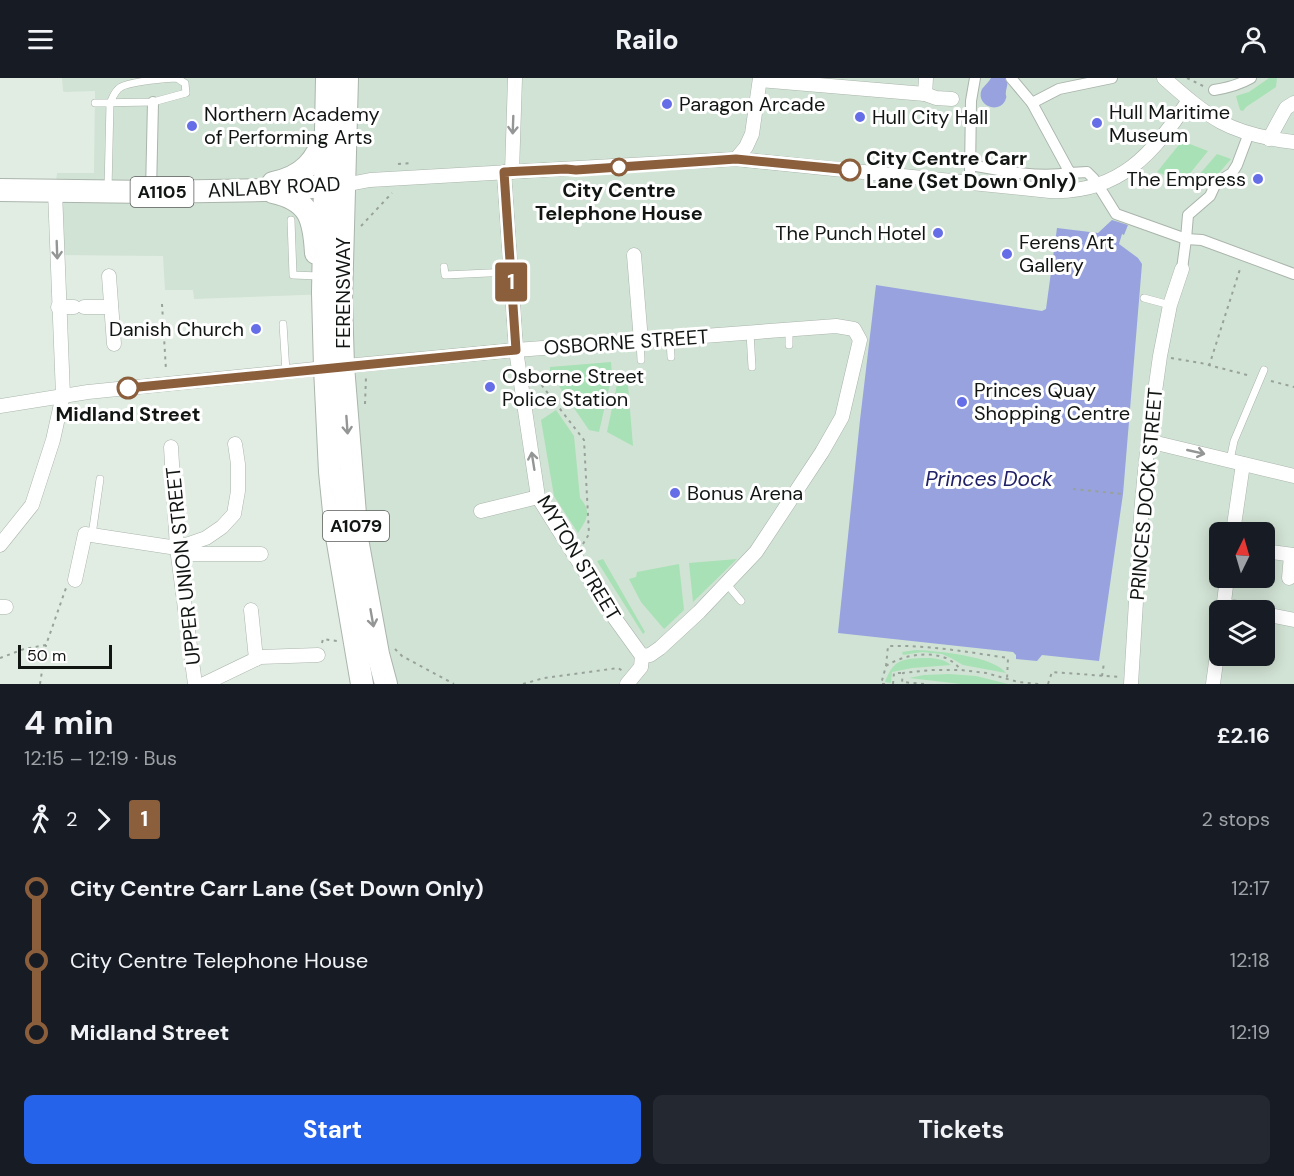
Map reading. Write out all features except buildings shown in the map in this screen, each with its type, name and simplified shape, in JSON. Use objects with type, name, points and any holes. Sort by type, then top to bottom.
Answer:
[{"type":"main road","name":"FERENSWAY","points":[[327,78],[326,132],[334,185],[341,301],[334,367],[330,472],[336,531],[362,684]]},
{"type":"main road","name":"FERENSWAY","points":[[347,78],[321,284],[357,539],[384,675]]},
{"type":"main road","points":[[239,190],[278,183],[295,176],[318,154],[326,132]]},
{"type":"main road","name":"ANLABY ROAD","points":[[0,190],[151,192],[264,190],[334,185]]},
{"type":"main road","points":[[264,190],[292,198],[309,216],[315,231],[316,261],[321,284]]},
{"type":"main road","points":[[384,675],[396,684]]},
{"type":"street","name":"MYTON STREET","points":[[515,78],[508,172],[510,272],[516,350],[538,497],[611,613],[642,656]]},
{"type":"street","points":[[925,94],[926,78]]},
{"type":"street","points":[[975,78],[970,101],[969,174],[1057,175],[1087,172],[1116,214],[1186,239],[1202,240],[1294,274]]},
{"type":"street","points":[[1011,78],[1032,103],[1070,172]]},
{"type":"street","points":[[1032,103],[1059,89],[1112,78]]},
{"type":"street","points":[[1164,78],[1189,100],[1222,122],[1269,139],[1294,142]]},
{"type":"street","points":[[1214,90],[1229,88],[1251,78]]},
{"type":"street","points":[[736,159],[746,147],[752,134],[760,79],[925,94],[936,98],[970,101]]},
{"type":"street","name":"ANLABY ROAD","points":[[334,185],[366,181],[736,159],[969,174],[1064,192],[1078,190],[1128,170],[1145,157],[1189,100]]},
{"type":"street","points":[[151,192],[153,102]]},
{"type":"street","points":[[1269,139],[1286,108],[1294,103]]},
{"type":"street","name":"PRINCES DOCK STREET","points":[[1131,681],[1148,441],[1170,305],[1182,269],[1188,215],[1210,196],[1216,183],[1232,173],[1249,133]]},
{"type":"street","points":[[0,545],[32,505],[53,440],[63,395],[55,192]]},
{"type":"street","points":[[634,255],[640,341]]},
{"type":"street","points":[[109,276],[114,344]]},
{"type":"street","points":[[58,307],[111,307]]},
{"type":"street","name":"OSBORNE STREET","points":[[0,406],[63,395],[516,350],[836,326],[854,328],[860,339],[842,417],[822,452],[756,552],[726,583]]},
{"type":"street","points":[[1148,441],[1294,476]]},
{"type":"street","points":[[178,551],[206,538],[222,527],[234,514],[238,491],[235,444]]},
{"type":"street","name":"UPPER UNION STREET","points":[[171,447],[178,551],[195,684]]},
{"type":"street","points":[[1234,522],[1237,462]]},
{"type":"street","points":[[481,512],[538,497]]},
{"type":"street","points":[[75,580],[85,534],[178,551],[261,554]]},
{"type":"street","points":[[1275,553],[1293,555],[1289,578]]},
{"type":"street","points":[[630,681],[641,667],[642,656],[650,655],[660,648],[726,583]]},
{"type":"street","points":[[250,610],[256,659]]},
{"type":"street","points":[[1275,616],[1294,620]]},
{"type":"street","points":[[204,684],[260,657],[318,655]]},
{"type":"street","points":[[1213,684],[1215,666]]},
{"type":"lane","points":[[95,103],[110,103],[153,102],[186,93],[185,83],[178,78],[132,82],[119,87],[114,94],[110,103],[108,192]]},
{"type":"lane","points":[[291,220],[293,275],[321,284]]},
{"type":"lane","points":[[444,267],[445,275],[510,272]]},
{"type":"lane","points":[[1144,298],[1170,305]]},
{"type":"lane","points":[[283,324],[286,372]]},
{"type":"lane","points":[[789,330],[789,345]]},
{"type":"lane","points":[[750,333],[752,367]]},
{"type":"lane","points":[[670,339],[671,357]]},
{"type":"lane","points":[[640,341],[641,360]]},
{"type":"lane","points":[[1237,462],[1234,441],[1264,370]]},
{"type":"lane","points":[[92,535],[100,479]]},
{"type":"lane","points":[[726,583],[741,602]]},
{"type":"path","points":[[1188,78],[1214,90]]},
{"type":"path","points":[[393,164],[414,163]]},
{"type":"path","points":[[361,226],[392,192]]},
{"type":"path","points":[[1209,366],[1244,256]]},
{"type":"path","points":[[162,304],[167,384]]},
{"type":"path","points":[[1160,356],[1294,387]]},
{"type":"path","points":[[522,386],[540,382],[584,440],[589,534],[576,556]]},
{"type":"path","points":[[1073,489],[1123,494]]},
{"type":"path","points":[[40,684],[46,645],[65,589],[75,580]]},
{"type":"path","points":[[376,641],[386,639],[402,656],[454,684]]},
{"type":"path","points":[[0,658],[24,649],[46,645]]},
{"type":"path","points":[[885,684],[880,684],[886,666],[888,646],[948,649],[1008,658],[1007,679]]},
{"type":"path","points":[[886,666],[903,658],[929,655],[945,658],[961,670]]},
{"type":"path","points":[[1102,676],[1104,663]]},
{"type":"path","points":[[523,684],[544,678],[618,669],[630,681]]},
{"type":"path","points":[[893,684],[894,673],[961,670],[1039,684]]},
{"type":"path","points":[[1048,684],[1052,672],[1131,681]]},
{"type":"path","points":[[903,674],[902,682],[924,684]]},
{"type":"shaded area","points":[[62,78],[1294,78],[1294,684],[356,684],[331,294],[194,299],[193,290],[165,290],[163,256],[57,255],[55,191],[57,173],[94,173],[95,91],[65,92]]},
{"type":"green space","points":[[1269,78],[1277,78],[1276,87],[1243,111],[1240,110],[1236,96],[1249,92]]},
{"type":"green space","points":[[1182,141],[1208,151],[1183,182],[1157,172]]},
{"type":"green space","points":[[1217,154],[1231,159],[1206,188],[1192,183]]},
{"type":"green space","points":[[611,362],[612,375],[599,432],[589,430],[550,373],[550,367]]},
{"type":"green space","points":[[627,374],[633,446],[607,432],[619,375]]},
{"type":"green space","points":[[556,410],[574,436],[580,498],[587,512],[586,519],[578,533],[554,496],[541,420]]},
{"type":"green space","points":[[603,559],[645,632],[643,634],[597,561]]},
{"type":"green space","points":[[737,559],[693,602],[689,563]]},
{"type":"green space","points":[[679,564],[684,610],[664,629],[641,602],[629,579],[636,577],[637,572]]},
{"type":"green space","points":[[916,650],[951,653],[990,662],[1006,673],[963,665],[942,654],[922,652],[903,655],[902,652]]},
{"type":"green space","points":[[933,658],[951,665],[892,672],[891,683],[885,682],[898,662]]},
{"type":"green space","points":[[949,674],[976,676],[1008,684],[961,684],[909,678]]},
{"type":"water","points":[[991,78],[1005,78],[1007,83],[1005,101],[997,107],[988,106],[982,99],[982,89]]},
{"type":"water","name":"Princes Dock","points":[[1112,220],[1128,225],[1119,244],[1138,258],[1142,264],[1123,494],[1099,661],[1042,655],[1037,661],[1016,659],[1013,652],[838,633],[876,285],[1042,311],[1046,309],[1057,228],[1098,233]]},
{"type":"bus line","name":"1","points":[[128,388],[516,350],[504,172],[576,170],[736,159],[850,170]]},
{"type":"place","name":"Paragon Arcade","points":[[667,104]]},
{"type":"place","name":"Hull City Hall","points":[[860,117]]},
{"type":"place","name":"Hull Maritime Museum","points":[[1097,123]]},
{"type":"place","name":"Northern Academy of Performing Arts","points":[[192,126]]},
{"type":"place","name":"City Centre Telephone House","points":[[619,167]]},
{"type":"place","name":"City Centre Carr Lane (Set Down Only)","points":[[850,170]]},
{"type":"place","name":"The Empress","points":[[1258,179]]},
{"type":"place","name":"The Punch Hotel","points":[[938,233]]},
{"type":"place","name":"Ferens Art Gallery","points":[[1007,254]]},
{"type":"place","name":"Danish Church","points":[[256,329]]},
{"type":"place","name":"Osborne Street Police Station","points":[[490,387]]},
{"type":"place","name":"Midland Street","points":[[128,388]]},
{"type":"place","name":"Princes Quay Shopping Centre","points":[[962,402]]},
{"type":"place","name":"Bonus Arena","points":[[675,493]]}]
